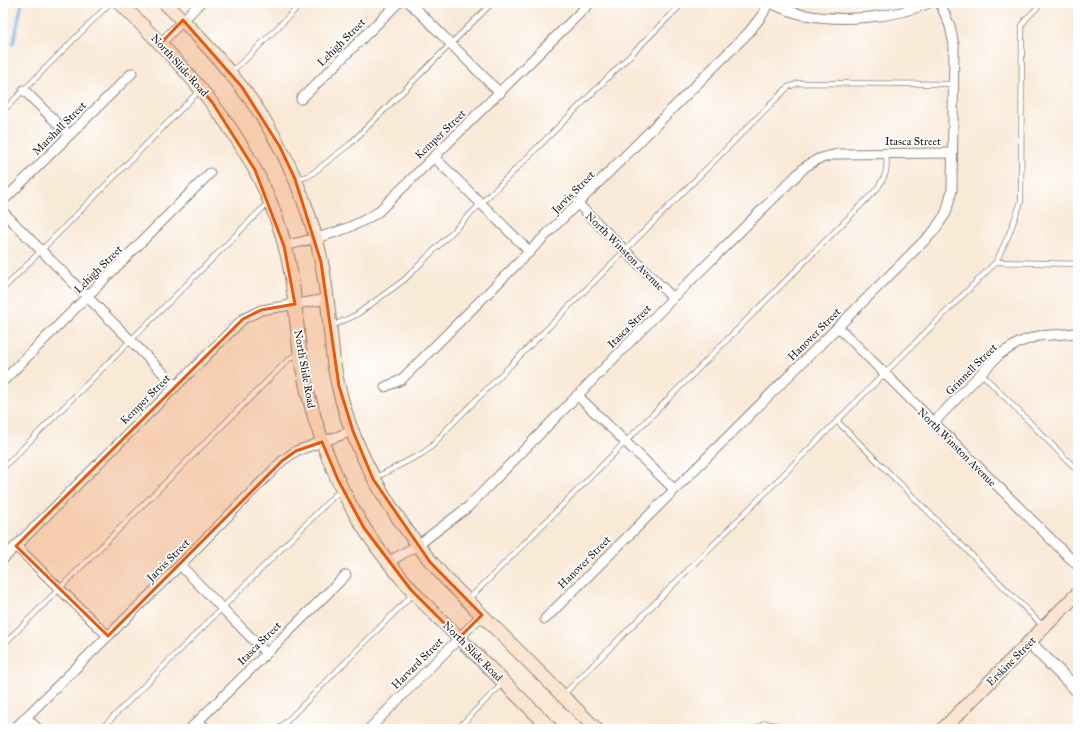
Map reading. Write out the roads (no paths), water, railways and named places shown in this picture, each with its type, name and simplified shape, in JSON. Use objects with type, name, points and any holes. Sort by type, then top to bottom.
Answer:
[{"type":"main road","name":"North Slide Road","points":[[120,3],[161,43],[201,89],[221,114],[242,146],[255,170],[269,202],[284,246],[295,304],[300,353],[308,396],[322,442],[344,491],[364,528],[388,562],[414,593],[551,729]]},
{"type":"main road","points":[[165,3],[230,72],[262,116],[280,147],[295,179],[316,238],[327,299],[334,367],[353,431],[373,479],[394,513],[445,578],[596,729]]},
{"type":"main road","name":"Erskine Street","points":[[943,729],[1078,593]]},
{"type":"street","points":[[161,43],[200,3]]},
{"type":"street","name":"Lehigh Street","points":[[301,99],[398,3]]},
{"type":"street","points":[[410,3],[500,93]]},
{"type":"street","name":"Kemper Street","points":[[284,246],[348,228],[370,217],[387,204],[590,3]]},
{"type":"street","points":[[769,3],[804,15],[840,17],[889,15],[912,10],[929,3]]},
{"type":"street","name":"Jarvis Street","points":[[385,387],[401,380],[578,204],[749,32],[763,14],[769,3]]},
{"type":"street","name":"Hanover Street","points":[[545,619],[934,231],[946,213],[952,190],[954,84],[953,35],[940,3]]},
{"type":"street","name":"Marshall Street","points":[[3,201],[132,73]]},
{"type":"street","points":[[24,90],[69,135]]},
{"type":"street","name":"Itasca Street","points":[[388,562],[418,545],[468,507],[804,167],[818,159],[837,154],[952,153]]},
{"type":"street","points":[[434,156],[530,252]]},
{"type":"street","name":"Lehigh Street","points":[[3,381],[210,173]]},
{"type":"street","name":"North Winston Avenue","points":[[578,204],[673,298]]},
{"type":"street","points":[[3,212],[176,386]]},
{"type":"street","name":"Kemper Street","points":[[3,559],[243,319],[261,310],[327,299]]},
{"type":"street","name":"North Winston Avenue","points":[[838,327],[933,424],[1078,566]]},
{"type":"street","name":"Grinnell Street","points":[[933,424],[1000,354],[1020,342],[1038,336],[1078,333]]},
{"type":"street","points":[[577,395],[674,489]]},
{"type":"street","name":"Jarvis Street","points":[[14,729],[180,565],[282,461],[296,451],[353,431]]},
{"type":"street","points":[[16,546],[108,636]]},
{"type":"street","points":[[180,565],[266,653]]},
{"type":"street","name":"Itasca Street","points":[[190,729],[346,575]]},
{"type":"street","name":"Harvard Street","points":[[369,729],[482,615]]},
{"type":"street","points":[[1029,642],[1078,691]]},
{"type":"street","points":[[26,717],[38,729]]},
{"type":"street","points":[[198,721],[206,729]]},
{"type":"lane","points":[[3,111],[110,3]]},
{"type":"lane","points":[[230,72],[245,60],[302,3]]},
{"type":"lane","points":[[295,179],[309,176],[350,144],[492,3]]},
{"type":"lane","points":[[330,326],[356,315],[404,280],[684,3]]},
{"type":"lane","points":[[563,696],[996,262],[1022,202],[1022,25],[1042,3]]},
{"type":"lane","points":[[373,479],[423,453],[432,446],[447,429],[788,87],[798,83],[954,84]]},
{"type":"lane","points":[[3,289],[201,89]]},
{"type":"lane","points":[[467,601],[877,189],[885,178],[888,168],[886,154]]},
{"type":"lane","points":[[3,468],[269,202]]},
{"type":"lane","points":[[996,262],[1078,264]]},
{"type":"lane","points":[[3,645],[290,358],[300,353]]},
{"type":"lane","points":[[981,373],[1078,471]]},
{"type":"lane","points":[[837,421],[1044,628]]},
{"type":"lane","points":[[101,729],[335,495],[344,491]]},
{"type":"lane","points":[[279,729],[414,593]]},
{"type":"lane","points":[[458,729],[504,682]]},
{"type":"lane","points":[[755,729],[765,723],[780,726],[783,729]]},
{"type":"waterway","points":[[13,44],[22,3]]}]
